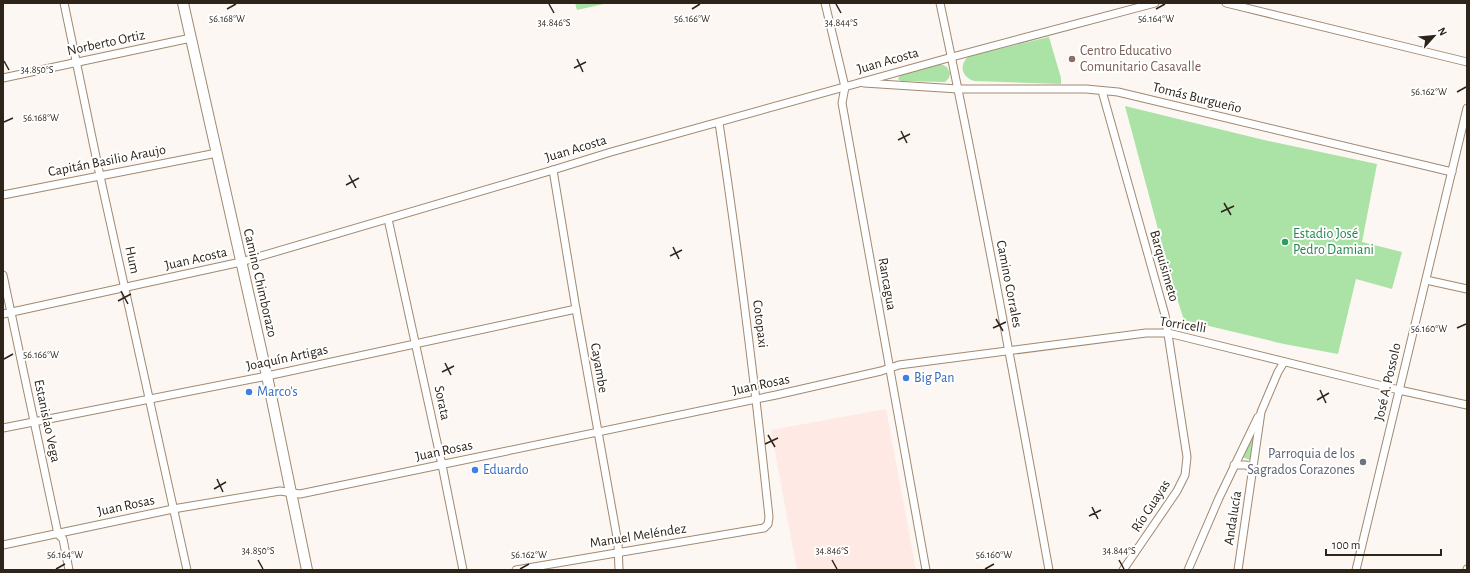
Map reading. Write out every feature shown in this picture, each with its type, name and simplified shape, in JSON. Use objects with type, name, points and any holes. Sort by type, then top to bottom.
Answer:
[{"type":"street","name":"Hum","points":[[64,3],[100,176],[187,570]]},
{"type":"street","name":"Camino Chimborazo","points":[[183,3],[267,376],[307,570]]},
{"type":"street","name":"Rancagua","points":[[825,3],[845,87],[842,103],[926,570]]},
{"type":"street","name":"Camino Corrales","points":[[940,3],[952,57],[1049,570]]},
{"type":"street","name":"Juan Acosta","points":[[3,314],[241,262],[611,152],[952,57],[1155,3]]},
{"type":"street","points":[[1226,3],[1467,62]]},
{"type":"street","name":"Norberto Ortiz","points":[[3,78],[191,38]]},
{"type":"street","name":"Tomás Burgueño","points":[[860,83],[958,89],[1086,89],[1118,92],[1452,172]]},
{"type":"street","name":"Barquisimeto","points":[[1102,91],[1165,315],[1187,457],[1185,475]]},
{"type":"street","name":"José A. Possolo","points":[[1356,570],[1467,108]]},
{"type":"street","name":"Cotopaxi","points":[[719,123],[735,230],[756,399],[769,517],[768,524],[764,528]]},
{"type":"street","name":"Capitán Basilio Araujo","points":[[3,195],[217,153]]},
{"type":"street","name":"Cayambe","points":[[553,170],[597,432],[618,543],[619,570]]},
{"type":"street","name":"Sorata","points":[[388,219],[442,465],[463,570]]},
{"type":"street","name":"Estanislao Vega","points":[[3,275],[58,534],[63,539],[69,570]]},
{"type":"street","points":[[1426,280],[1467,289]]},
{"type":"street","name":"Joaquín Artigas","points":[[3,428],[149,398],[267,376],[576,309]]},
{"type":"street","name":"Torricelli","points":[[889,368],[899,365],[1146,333],[1168,333],[1399,390],[1467,405]]},
{"type":"street","name":"Andalucía","points":[[1238,570],[1254,470],[1261,412],[1278,372],[1284,362]]},
{"type":"street","name":"Juan Rosas","points":[[3,545],[173,509],[280,491],[300,494],[756,399],[889,368]]},
{"type":"street","points":[[1188,570],[1234,465],[1261,412]]},
{"type":"street","points":[[1234,465],[1246,465],[1254,470]]},
{"type":"street","name":"Río Guayas","points":[[1123,570],[1177,491],[1185,475]]},
{"type":"street","name":"Manuel Meléndez","points":[[516,570],[764,528]]},
{"type":"shaded area","points":[[886,409],[916,570],[797,570],[771,430]]},
{"type":"green space","points":[[575,3],[608,3],[577,10]]},
{"type":"green space","points":[[1049,37],[1061,78],[1061,84],[974,81],[964,74],[963,63],[969,56]]},
{"type":"green space","points":[[941,64],[947,67],[950,73],[949,78],[945,82],[901,81],[898,79],[900,75]]},
{"type":"green space","points":[[1125,106],[1264,140],[1377,164],[1362,242],[1402,252],[1392,289],[1356,279],[1338,354],[1284,344],[1184,320],[1174,289]]},
{"type":"green space","points":[[1250,438],[1253,439],[1250,460],[1242,457]]},
{"type":"place","name":"Centro Educativo Comunitario Casavalle","points":[[1072,59]]},
{"type":"place","name":"Estadio José Pedro Damiani","points":[[1285,242]]},
{"type":"place","name":"Big Pan","points":[[906,378]]},
{"type":"place","name":"Marco's","points":[[249,392]]},
{"type":"place","name":"Parroquia de los Sagrados Corazones","points":[[1363,462]]},
{"type":"place","name":"Eduardo","points":[[475,470]]}]
